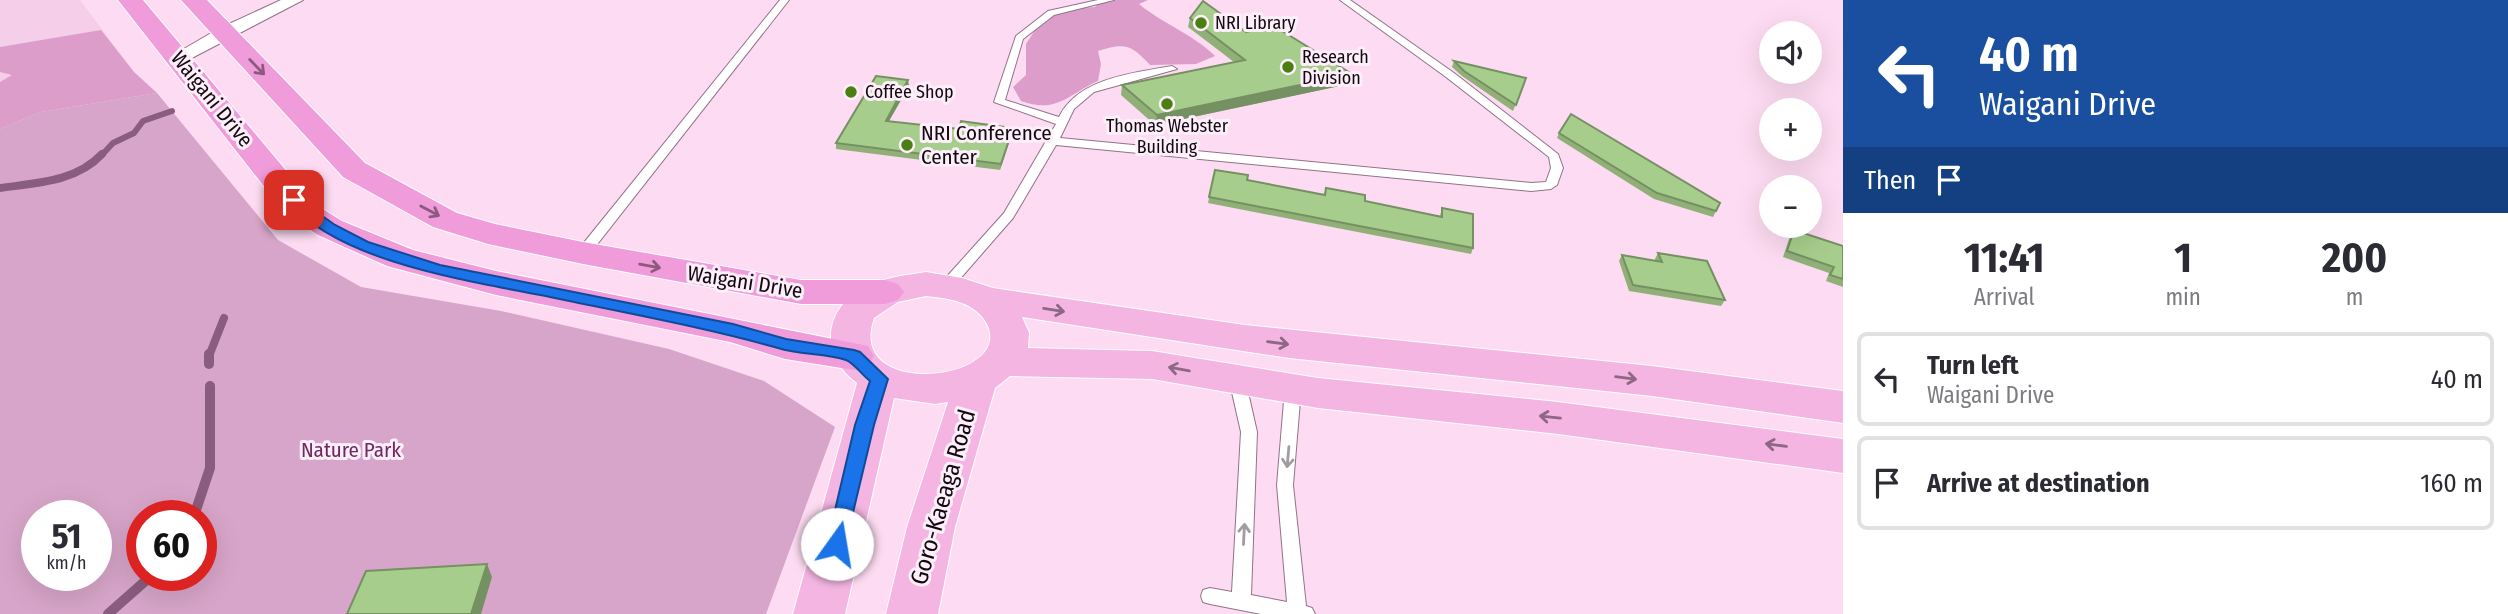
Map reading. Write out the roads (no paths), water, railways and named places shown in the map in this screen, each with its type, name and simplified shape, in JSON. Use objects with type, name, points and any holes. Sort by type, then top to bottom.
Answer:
[{"type":"highway","name":"Waigani Drive","points":[[130,0],[306,213],[363,245],[437,269],[733,330],[867,367]]},
{"type":"highway","name":"Waigani Drive","points":[[193,0],[354,170],[445,220],[488,233],[583,253],[801,292],[885,292]]},
{"type":"main road","points":[[989,371],[1009,346],[1009,329],[1001,313],[986,299],[968,290],[926,284],[885,292],[866,304],[853,320],[849,338],[867,367],[902,387],[928,390],[953,388],[989,371],[1153,365],[1293,389],[1572,419],[1843,456]]},
{"type":"main road","points":[[986,299],[1210,335],[1556,370],[1770,395],[1843,407]]},
{"type":"main road","points":[[819,614],[864,425],[867,367]]},
{"type":"main road","name":"Goro-Kaeaga Road","points":[[912,614],[932,527],[989,371]]},
{"type":"street","points":[[179,57],[295,0]]},
{"type":"lane","points":[[583,253],[785,0]]},
{"type":"lane","points":[[1062,122],[999,102],[1019,38],[1051,13],[1111,0]]},
{"type":"lane","points":[[1053,141],[1531,187],[1551,185],[1558,168],[1554,156],[1439,67],[1344,0]]},
{"type":"lane","points":[[947,285],[1009,215],[1053,141],[1069,107],[1090,90],[1135,76],[1172,69]]},
{"type":"lane","points":[[1237,379],[1249,432],[1241,602]]},
{"type":"lane","points":[[1210,596],[1302,613],[1285,485],[1293,389]]},
{"type":"waterway","points":[[101,156],[113,143],[134,133],[143,121],[172,111]]},
{"type":"waterway","points":[[0,188],[68,176],[92,163],[102,154]]},
{"type":"waterway","points":[[209,356],[224,318]]},
{"type":"waterway","points":[[209,356],[209,364]]},
{"type":"waterway","points":[[199,500],[210,468],[210,386]]},
{"type":"waterway","points":[[108,614],[134,591]]},
{"type":"place","name":"NRI Library","points":[[1201,23]]},
{"type":"place","name":"Research Division","points":[[1288,67]]},
{"type":"place","name":"Coffee Shop","points":[[851,92]]},
{"type":"place","name":"Thomas Webster Building","points":[[1167,104]]},
{"type":"place","name":"NRI Conference Center","points":[[907,145]]},
{"type":"park label","name":"Nature Park","points":[[351,450]]}]
